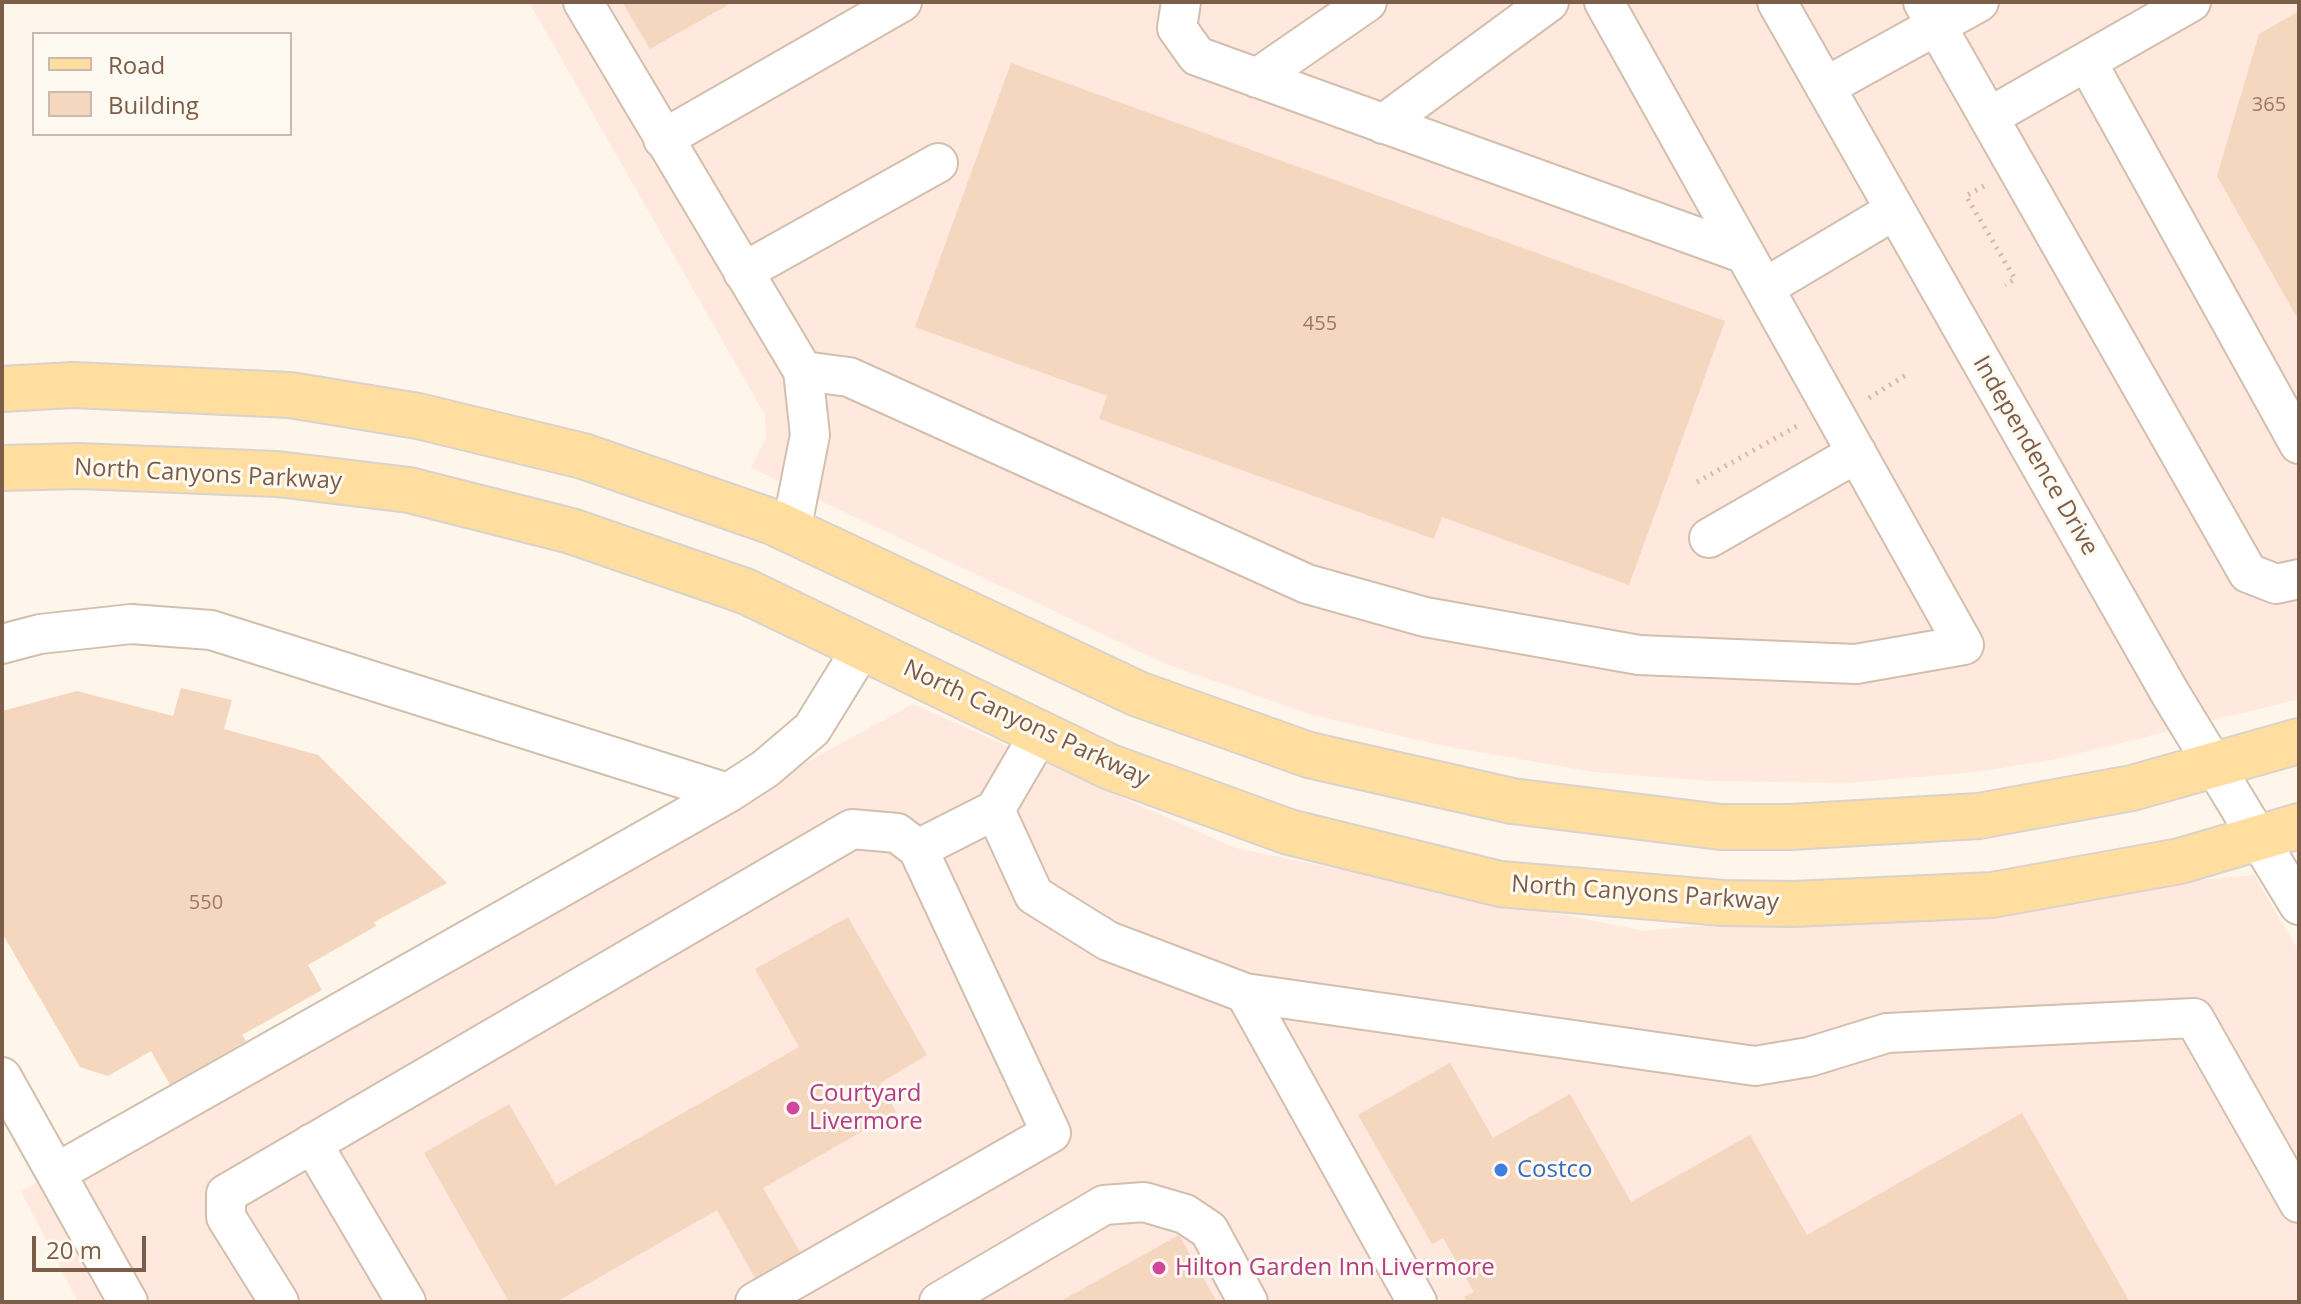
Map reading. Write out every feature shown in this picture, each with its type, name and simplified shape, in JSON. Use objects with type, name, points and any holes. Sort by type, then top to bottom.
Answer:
[{"type":"main road","points":[[2,389],[73,385],[290,395],[418,416],[583,456],[791,531],[1138,694],[1309,755],[1512,801],[1721,827],[1790,827],[1979,816],[2132,788],[2216,767],[2299,741]]},
{"type":"main road","name":"North Canyons Parkway","points":[[2,468],[79,466],[277,474],[409,490],[571,531],[745,591],[1110,767],[1289,832],[1500,884],[1708,902],[1793,904],[1992,895],[2180,861],[2279,832]]},
{"type":"street","points":[[583,2],[803,371],[810,435],[791,531]]},
{"type":"street","points":[[663,139],[902,2]]},
{"type":"street","points":[[1181,2],[1177,28],[1197,56],[1745,254]]},
{"type":"street","points":[[1257,78],[1367,2]]},
{"type":"street","points":[[1383,124],[1549,2]]},
{"type":"street","points":[[803,371],[849,377],[1307,584],[1425,617],[1639,655],[1856,664],[1964,645],[1604,2]]},
{"type":"street","name":"Independence Drive","points":[[1777,2],[2216,767],[2279,832],[2299,905]]},
{"type":"street","points":[[1825,87],[1930,14],[1979,2]]},
{"type":"street","points":[[1989,117],[2191,2]]},
{"type":"street","points":[[1930,14],[2248,573],[2276,584],[2299,579]]},
{"type":"street","points":[[2087,62],[2299,444]]},
{"type":"street","points":[[743,272],[938,163]]},
{"type":"street","points":[[1764,288],[1895,210]]},
{"type":"street","points":[[1709,538],[1857,453]]},
{"type":"street","points":[[2,644],[40,634],[131,624],[211,630],[728,793]]},
{"type":"street","points":[[56,1173],[728,793],[812,729],[862,648]]},
{"type":"street","points":[[918,849],[995,810],[1040,733]]},
{"type":"street","points":[[995,810],[1034,895],[1108,941],[1245,993],[1755,1066],[1809,1057],[1887,1033],[2194,1018],[2299,1203]]},
{"type":"street","points":[[279,1302],[226,1217],[226,1194],[852,829],[897,833],[918,849],[1051,1133],[755,1302]]},
{"type":"street","points":[[1245,993],[1417,1302]]},
{"type":"street","points":[[2,1077],[128,1302]]},
{"type":"street","points":[[312,1143],[406,1302]]},
{"type":"street","points":[[939,1302],[1104,1205],[1144,1202],[1185,1214],[1209,1230],[1248,1302]]},
{"type":"path","points":[[1990,183],[1966,196],[2015,279],[2005,285]]},
{"type":"shaded area","points":[[529,2],[2299,2],[2299,699],[2051,760],[1975,772],[1848,783],[1709,781],[1594,772],[1445,746],[1312,715],[1166,664],[751,468],[766,438],[765,415]]},
{"type":"shaded area","points":[[913,704],[1235,848],[1644,931],[2254,875],[2299,952],[2299,1302],[78,1302],[21,1191]]},
{"type":"building","points":[[622,2],[733,2],[650,49]]},
{"type":"building","points":[[2299,11],[2299,321],[2217,176],[2259,34]]},
{"type":"building","points":[[1011,63],[1725,321],[1629,585],[1442,517],[1434,539],[1099,419],[1107,396],[915,327]]},
{"type":"building","points":[[181,688],[232,700],[224,729],[318,755],[447,883],[374,922],[376,926],[308,965],[322,990],[242,1035],[246,1041],[170,1085],[151,1051],[108,1076],[80,1067],[2,933],[2,711],[77,691],[173,716]]},
{"type":"building","name":"Courtyard Livermore","points":[[848,917],[927,1055],[880,1083],[896,1112],[763,1188],[800,1252],[755,1278],[717,1210],[556,1302],[509,1302],[424,1153],[509,1104],[556,1185],[799,1047],[755,969]]},
{"type":"building","name":"Costco","points":[[1450,1063],[1493,1138],[1570,1094],[1631,1202],[1750,1135],[1807,1235],[2022,1113],[2130,1302],[1467,1302],[1464,1297],[1474,1292],[1443,1238],[1432,1244],[1358,1115]]},
{"type":"building","name":"Hilton Garden Inn Livermore","points":[[1179,1235],[1217,1302],[1059,1302]]},
{"type":"place","name":"Courtyard Livermore","points":[[793,1108]]},
{"type":"place","name":"Costco","points":[[1501,1170]]},
{"type":"place","name":"Hilton Garden Inn Livermore","points":[[1159,1268]]}]
